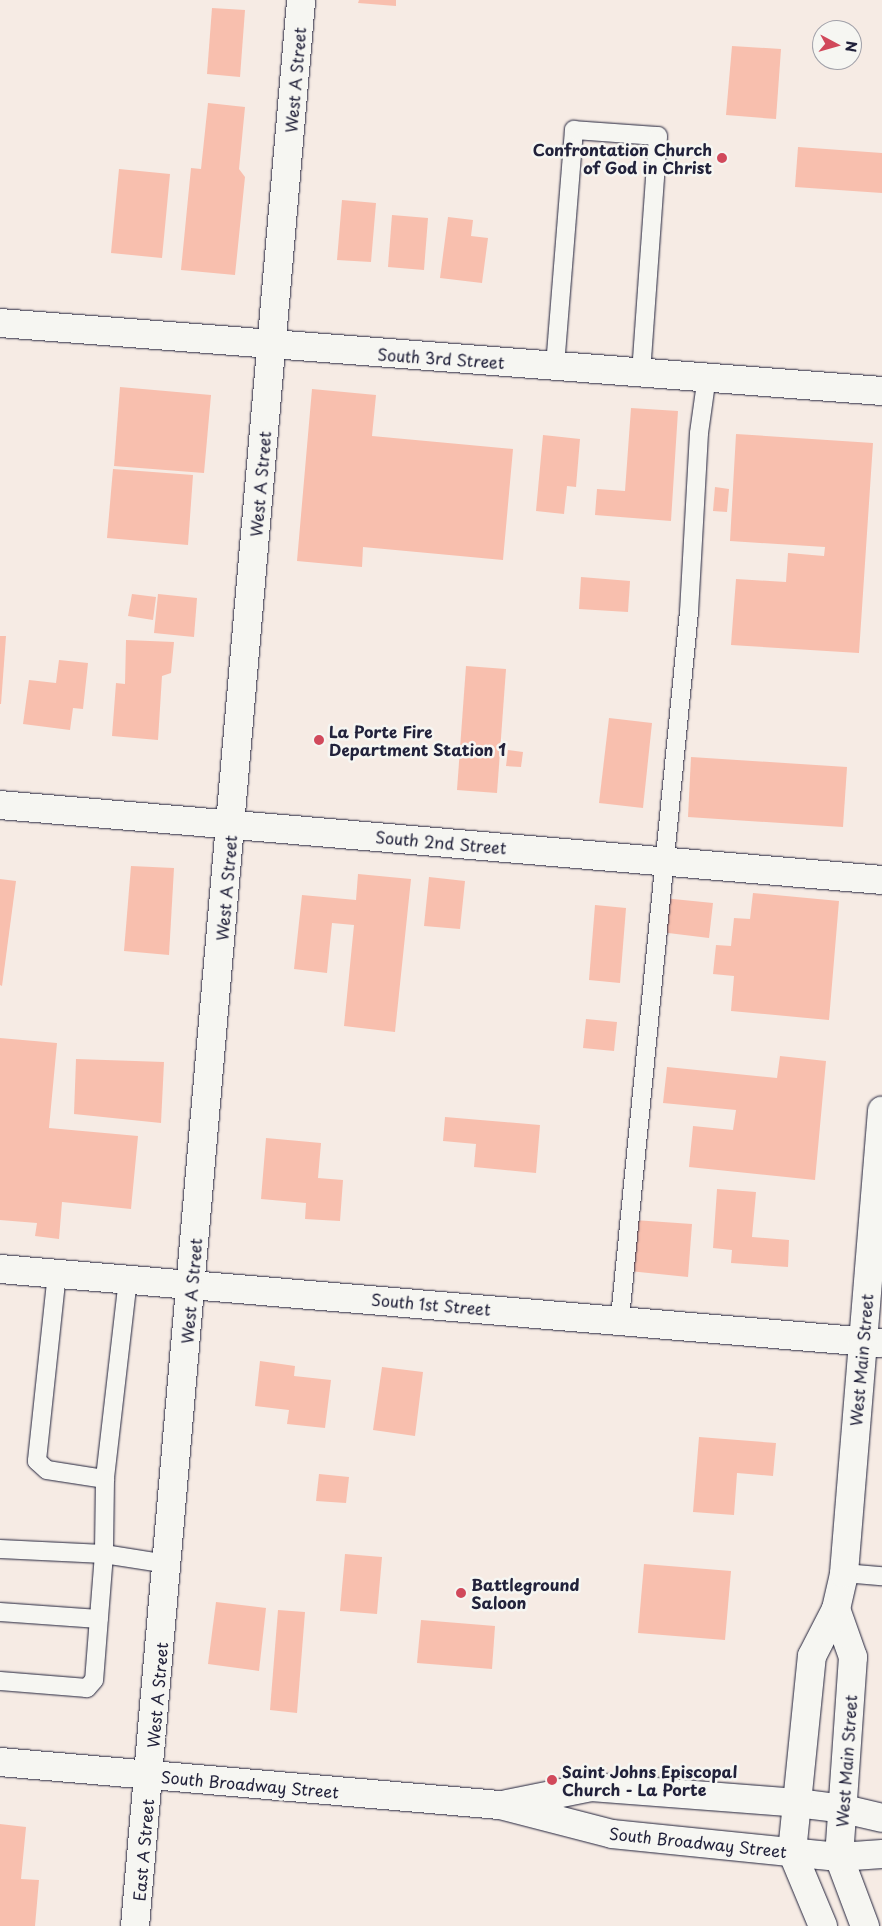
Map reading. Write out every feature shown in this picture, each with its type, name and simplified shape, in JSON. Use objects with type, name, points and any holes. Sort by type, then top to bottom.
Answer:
[{"type":"street","name":"West A Street","points":[[150,1775],[302,0]]},
{"type":"street","name":"South 3rd Street","points":[[0,323],[272,346],[707,376],[882,391]]},
{"type":"street","name":"South 2nd Street","points":[[0,805],[882,880]]},
{"type":"street","name":"West Main Street","points":[[792,1852],[812,1656],[836,1609],[844,1573],[872,1342],[882,1111]]},
{"type":"street","name":"South 1st Street","points":[[0,1268],[128,1280],[620,1318],[872,1342]]},
{"type":"street","name":"West Main Street","points":[[836,1609],[853,1657],[844,1809],[839,1856]]},
{"type":"street","name":"South Broadway Street","points":[[0,1762],[500,1805],[612,1834],[839,1856],[882,1854]]},
{"type":"street","name":"East A Street","points":[[135,1926],[150,1775]]},
{"type":"street","name":"South Broadway Street","points":[[500,1805],[591,1787],[844,1809],[882,1818]]},
{"type":"street","points":[[792,1852],[823,1926]]},
{"type":"street","points":[[839,1856],[865,1926]]},
{"type":"lane","points":[[555,366],[574,130],[658,136],[642,373]]},
{"type":"lane","points":[[620,1318],[689,612],[699,433],[707,376]]},
{"type":"lane","points":[[57,1273],[37,1461],[47,1470],[105,1479]]},
{"type":"lane","points":[[0,1680],[87,1688],[94,1680],[104,1554],[105,1479],[128,1280]]},
{"type":"lane","points":[[0,1549],[104,1554],[168,1564]]},
{"type":"lane","points":[[844,1573],[882,1576]]},
{"type":"lane","points":[[0,1612],[99,1619]]},
{"type":"building","points":[[359,0],[396,0],[396,6],[358,3]]},
{"type":"building","points":[[212,8],[245,10],[240,77],[207,74]]},
{"type":"building","points":[[732,46],[781,49],[776,119],[726,115]]},
{"type":"building","points":[[208,103],[245,107],[239,169],[245,177],[235,275],[181,270],[191,168],[201,169]]},
{"type":"building","points":[[798,147],[882,153],[882,193],[795,187]]},
{"type":"building","points":[[119,169],[170,174],[162,258],[111,253]]},
{"type":"building","points":[[342,200],[376,203],[371,262],[337,260]]},
{"type":"building","points":[[392,215],[428,218],[424,270],[388,267]]},
{"type":"building","points":[[448,217],[473,220],[471,236],[488,238],[482,283],[440,278]]},
{"type":"building","points":[[120,387],[211,395],[204,473],[114,466]]},
{"type":"building","points":[[312,389],[376,395],[372,436],[513,449],[503,560],[363,547],[362,567],[297,561]]},
{"type":"building","points":[[631,408],[678,411],[671,521],[595,515],[597,489],[625,491]]},
{"type":"building","points":[[736,434],[873,443],[859,653],[731,645],[736,579],[786,582],[788,553],[824,556],[825,547],[730,541]]},
{"type":"building","points":[[543,435],[580,439],[576,487],[567,486],[564,514],[536,511]]},
{"type":"building","points":[[113,469],[193,475],[188,545],[107,538]]},
{"type":"building","points":[[715,487],[729,489],[727,512],[713,511]]},
{"type":"building","points":[[581,577],[630,581],[628,612],[579,609]]},
{"type":"building","points":[[132,594],[156,597],[153,620],[128,616]]},
{"type":"building","points":[[158,594],[197,598],[194,637],[154,633]]},
{"type":"building","points":[[0,636],[6,636],[1,704],[0,704]]},
{"type":"building","points":[[126,640],[174,642],[171,673],[162,676],[158,740],[112,736],[116,683],[125,684]]},
{"type":"building","points":[[59,660],[88,663],[83,709],[73,708],[70,730],[23,724],[29,680],[56,683]]},
{"type":"building","points":[[466,666],[506,669],[497,793],[457,790]]},
{"type":"building","points":[[609,718],[652,723],[643,808],[599,803]]},
{"type":"building","points":[[508,750],[523,752],[521,767],[506,766]]},
{"type":"building","points":[[691,757],[847,767],[843,827],[688,817]]},
{"type":"building","points":[[131,866],[174,868],[169,955],[124,951]]},
{"type":"building","points":[[358,874],[411,879],[395,1032],[344,1026],[354,925],[332,923],[327,973],[294,969],[302,895],[356,900]]},
{"type":"building","points":[[429,877],[465,881],[460,929],[424,926]]},
{"type":"building","points":[[0,879],[16,881],[2,986],[0,985]]},
{"type":"building","points":[[753,893],[839,901],[829,1020],[731,1011],[734,976],[713,974],[716,945],[731,946],[734,918],[750,919]]},
{"type":"building","points":[[663,898],[713,903],[709,938],[660,932]]},
{"type":"building","points":[[595,905],[626,908],[620,983],[589,980]]},
{"type":"building","points":[[586,1019],[617,1022],[614,1051],[583,1048]]},
{"type":"building","points":[[0,1038],[57,1043],[49,1128],[138,1136],[131,1209],[62,1202],[59,1239],[35,1236],[37,1223],[0,1220]]},
{"type":"building","points":[[780,1056],[826,1061],[815,1180],[689,1167],[693,1126],[733,1130],[736,1110],[663,1103],[667,1067],[777,1078]]},
{"type":"building","points":[[76,1059],[164,1062],[161,1123],[74,1114]]},
{"type":"building","points":[[445,1117],[540,1125],[536,1173],[474,1167],[476,1144],[443,1141]]},
{"type":"building","points":[[266,1138],[321,1143],[318,1178],[343,1180],[340,1221],[305,1219],[306,1203],[261,1199]]},
{"type":"building","points":[[717,1189],[756,1192],[752,1237],[789,1240],[788,1267],[731,1263],[732,1250],[713,1248]]},
{"type":"building","points":[[634,1220],[692,1224],[688,1277],[629,1271]]},
{"type":"building","points":[[260,1361],[295,1366],[294,1376],[331,1380],[325,1428],[287,1424],[289,1410],[255,1406]]},
{"type":"building","points":[[382,1367],[423,1372],[415,1436],[373,1430]]},
{"type":"building","points":[[699,1437],[776,1443],[773,1476],[737,1473],[734,1515],[693,1512]]},
{"type":"building","points":[[319,1474],[349,1477],[346,1503],[316,1501]]},
{"type":"building","points":[[345,1554],[382,1557],[377,1614],[340,1611]]},
{"type":"building","points":[[644,1564],[731,1571],[725,1640],[638,1633]]},
{"type":"building","points":[[216,1602],[266,1608],[259,1671],[208,1664]]},
{"type":"building","points":[[278,1610],[305,1612],[297,1713],[270,1710]]},
{"type":"building","points":[[421,1620],[495,1626],[492,1669],[417,1663]]},
{"type":"building","points":[[0,1824],[26,1827],[21,1879],[39,1880],[35,1926],[0,1926]]},
{"type":"place","name":"Confrontation Church of God in Christ","points":[[722,158]]},
{"type":"place","name":"La Porte Fire Department Station 1","points":[[319,740]]},
{"type":"place","name":"Battleground Saloon","points":[[461,1593]]},
{"type":"place","name":"Saint Johns Episcopal Church - La Porte","points":[[552,1780]]}]
